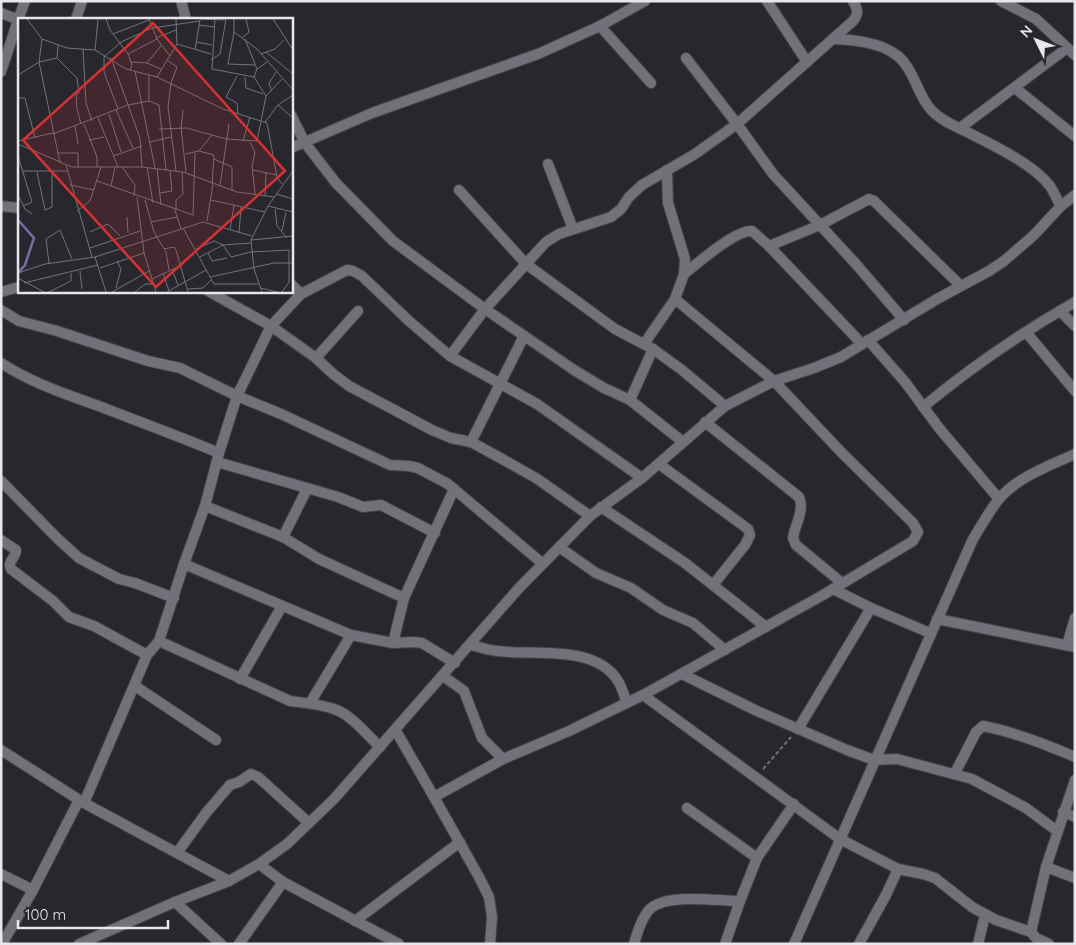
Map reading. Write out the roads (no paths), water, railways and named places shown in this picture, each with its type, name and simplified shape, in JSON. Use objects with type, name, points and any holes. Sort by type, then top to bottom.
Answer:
[{"type":"street","points":[[19,18],[25,1]]},
{"type":"street","points":[[76,18],[82,1]]},
{"type":"street","points":[[181,1],[186,18]]},
{"type":"street","points":[[292,148],[372,113],[538,54],[600,26],[645,1]]},
{"type":"street","points":[[767,1],[807,62]]},
{"type":"street","points":[[450,356],[485,309],[546,242],[559,234],[611,217],[621,209],[629,197],[642,185],[695,154],[737,124],[857,16],[857,10],[853,1]]},
{"type":"street","points":[[960,128],[1015,88],[1071,52],[1050,30],[1036,19],[1001,1]]},
{"type":"street","points":[[1,12],[18,20],[1,72]]},
{"type":"street","points":[[600,26],[651,84]]},
{"type":"street","points":[[833,39],[865,42],[895,53],[902,60],[927,105],[936,115],[1007,152],[1040,176],[1050,186],[1061,206]]},
{"type":"street","points":[[686,58],[773,174],[904,320]]},
{"type":"street","points":[[1015,88],[1075,136]]},
{"type":"street","points":[[292,117],[305,143],[336,183],[393,240],[524,336],[604,388],[630,400],[683,442]]},
{"type":"street","points":[[548,164],[573,229]]},
{"type":"street","points":[[630,400],[648,347],[675,299],[684,274],[685,258],[668,203],[667,170]]},
{"type":"street","points":[[459,190],[526,264],[615,329],[648,347],[682,370],[725,406]]},
{"type":"street","points":[[80,944],[175,902],[229,881],[259,864],[287,844],[334,799],[542,563],[590,516],[642,478],[725,406],[774,381],[840,357],[989,271],[1034,234],[1061,206],[1075,195]]},
{"type":"street","points":[[769,246],[820,225],[869,199],[962,286]]},
{"type":"street","points":[[1,206],[18,207]]},
{"type":"street","points":[[684,274],[720,247],[746,231],[752,231],[758,235],[905,382],[923,408],[999,499]]},
{"type":"street","points":[[2,944],[82,801],[135,686],[147,655],[159,641],[205,506],[237,396],[271,326],[301,294],[347,270],[353,271],[362,276],[409,321],[450,356],[537,404],[642,478]]},
{"type":"street","points":[[292,285],[301,294]]},
{"type":"street","points":[[1,292],[18,287]]},
{"type":"street","points":[[210,292],[271,326],[316,358],[349,386],[432,430],[451,438],[471,442],[536,478],[590,516]]},
{"type":"street","points":[[434,797],[503,759],[570,731],[682,674],[833,589],[913,541],[918,532],[918,528],[835,446],[774,381],[675,299]]},
{"type":"street","points":[[923,408],[955,381],[1026,332],[1075,302]]},
{"type":"street","points":[[1,310],[19,321],[57,331],[148,361],[180,368],[390,466],[418,468],[454,489],[542,563]]},
{"type":"street","points":[[316,358],[358,311]]},
{"type":"street","points":[[1060,311],[1075,326]]},
{"type":"street","points":[[1026,332],[1075,391]]},
{"type":"street","points":[[471,442],[524,336]]},
{"type":"street","points":[[1,363],[17,373],[48,387],[178,436],[218,458],[307,489],[338,497],[362,508],[381,505],[435,533]]},
{"type":"street","points":[[705,422],[799,497],[802,502],[802,508],[793,538],[796,545],[842,583]]},
{"type":"street","points":[[794,944],[973,539],[999,499],[1015,485],[1048,466],[1075,454]]},
{"type":"street","points":[[659,464],[748,528],[750,535],[745,545],[713,585]]},
{"type":"street","points":[[1,480],[79,558],[119,579],[174,598]]},
{"type":"street","points":[[283,538],[307,489]]},
{"type":"street","points":[[393,643],[404,598],[454,489]]},
{"type":"street","points":[[205,506],[283,538],[336,567],[404,598]]},
{"type":"street","points":[[602,507],[685,563],[766,627]]},
{"type":"street","points":[[1,540],[16,550],[9,566],[11,569],[53,601],[69,617],[94,626],[147,655]]},
{"type":"street","points":[[559,547],[596,573],[631,588],[663,610],[693,623],[725,650]]},
{"type":"street","points":[[184,564],[351,635],[393,643],[422,643],[454,663]]},
{"type":"street","points":[[833,589],[871,608],[930,633]]},
{"type":"street","points":[[240,678],[282,606]]},
{"type":"street","points":[[798,729],[871,608]]},
{"type":"street","points":[[937,620],[1071,646],[1075,618]]},
{"type":"street","points":[[310,703],[351,635]]},
{"type":"street","points":[[159,641],[290,701],[310,703],[335,709],[346,716],[380,747]]},
{"type":"street","points":[[471,645],[495,651],[564,654],[590,659],[607,669],[618,681],[627,702]]},
{"type":"street","points":[[682,674],[798,729],[874,760],[897,759],[972,779],[1033,812],[1057,831]]},
{"type":"street","points":[[443,676],[464,691],[482,738],[503,759]]},
{"type":"street","points":[[135,686],[216,740]]},
{"type":"street","points":[[643,695],[840,838],[898,869],[935,878],[985,915],[1031,932],[1036,938],[1049,944]]},
{"type":"street","points":[[955,773],[976,732],[984,726],[1001,729],[1047,744],[1075,756]]},
{"type":"street","points":[[396,730],[460,842],[488,897],[492,917],[490,944]]},
{"type":"street","points":[[1,750],[82,801],[229,881]]},
{"type":"street","points":[[177,853],[206,813],[230,785],[239,782],[251,774],[258,777],[309,823]]},
{"type":"street","points":[[1031,932],[1046,867],[1075,780]]},
{"type":"street","points":[[725,944],[757,858],[794,804]]},
{"type":"street","points":[[687,808],[757,858]]},
{"type":"street","points":[[1063,812],[1075,817]]},
{"type":"street","points":[[355,922],[460,842]]},
{"type":"street","points":[[259,864],[283,882],[355,922],[400,944]]},
{"type":"street","points":[[1046,867],[1075,878]]},
{"type":"street","points":[[859,944],[898,869]]},
{"type":"street","points":[[1,874],[33,890]]},
{"type":"street","points":[[239,944],[283,882]]},
{"type":"street","points":[[634,944],[644,917],[650,909],[661,903],[677,900],[740,901]]},
{"type":"street","points":[[175,902],[221,944]]},
{"type":"street","points":[[978,944],[985,915]]}]
